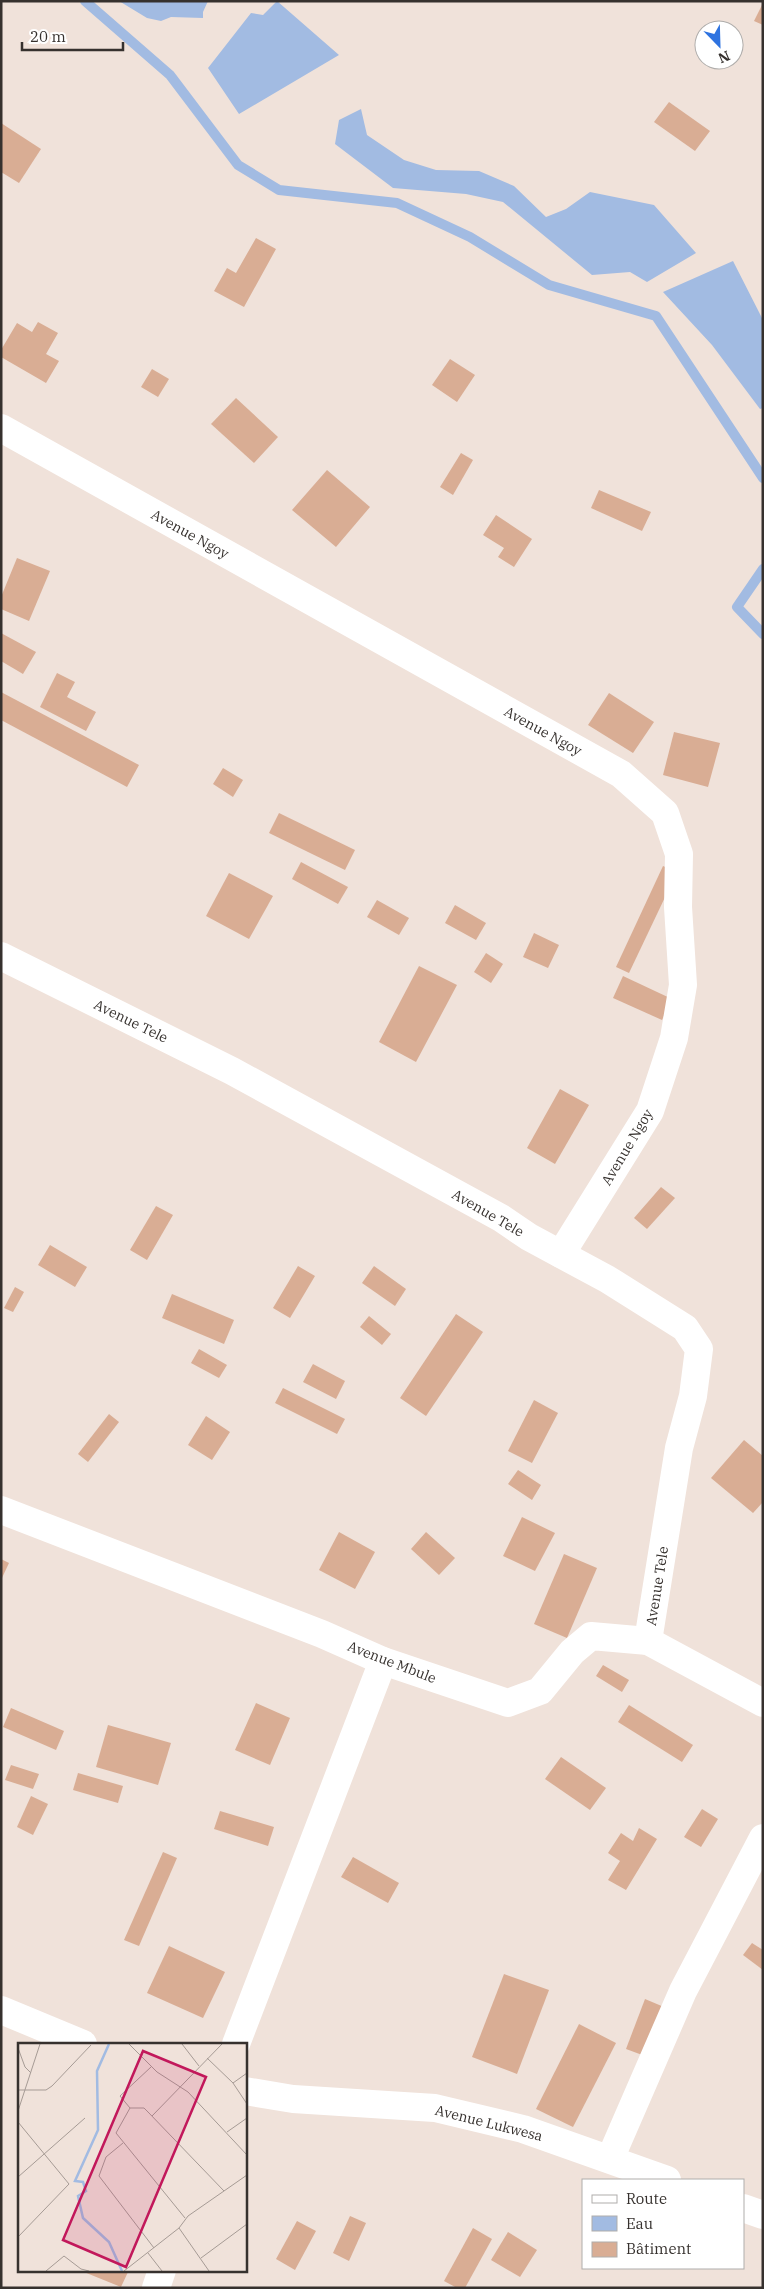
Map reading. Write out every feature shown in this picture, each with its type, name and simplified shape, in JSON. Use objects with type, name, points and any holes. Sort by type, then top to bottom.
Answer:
[{"type":"street","name":"Avenue Ngoy","points":[[1,428],[620,774],[665,813],[679,854],[678,907],[683,985],[674,1038],[650,1111],[561,1254]]},
{"type":"street","name":"Avenue Tele","points":[[1,956],[232,1071],[501,1218],[529,1237],[607,1279],[685,1328],[699,1349],[693,1396],[679,1448],[648,1641]]},
{"type":"street","name":"Avenue Mbule","points":[[1,1510],[322,1634],[383,1661],[508,1703],[540,1691],[572,1652],[591,1636],[648,1641],[763,1703]]},
{"type":"street","points":[[236,2043],[383,1661]]},
{"type":"street","points":[[610,2159],[683,1991],[763,1838]]},
{"type":"street","points":[[1,2010],[81,2043]]},
{"type":"street","name":"Avenue Lukwesa","points":[[246,2091],[293,2099],[436,2108],[523,2129],[664,2179]]},
{"type":"street","points":[[744,2208],[763,2215]]},
{"type":"street","points":[[156,2288],[161,2272]]},
{"type":"water","points":[[119,1],[208,1],[203,12],[203,18],[171,17],[161,21],[147,18]]},
{"type":"water","points":[[277,1],[339,55],[239,114],[208,68],[251,13],[263,15]]},
{"type":"water","points":[[361,109],[367,135],[404,160],[436,170],[479,171],[514,186],[546,217],[566,209],[590,192],[654,205],[696,253],[647,282],[630,272],[592,275],[503,202],[466,194],[393,188],[335,144],[339,120]]},
{"type":"water","points":[[733,261],[763,320],[763,408],[760,409],[712,345],[663,292]]},
{"type":"building","points":[[763,3],[763,25],[754,21]]},
{"type":"building","points":[[669,102],[710,131],[695,151],[654,122]]},
{"type":"building","points":[[1,123],[41,149],[19,183],[1,172]]},
{"type":"building","points":[[256,238],[276,249],[244,307],[214,291],[227,268],[236,273]]},
{"type":"building","points":[[38,322],[58,333],[46,354],[59,361],[46,383],[1,357],[1,350],[17,323],[32,332]]},
{"type":"building","points":[[450,359],[475,375],[457,402],[432,385]]},
{"type":"building","points":[[152,369],[169,379],[158,397],[141,387]]},
{"type":"building","points":[[236,398],[278,437],[254,463],[211,424]]},
{"type":"building","points":[[461,453],[473,460],[453,495],[440,487]]},
{"type":"building","points":[[327,470],[370,507],[336,547],[292,510]]},
{"type":"building","points":[[599,490],[651,512],[642,531],[591,508]]},
{"type":"building","points":[[496,515],[532,539],[514,567],[498,557],[504,548],[483,535]]},
{"type":"building","points":[[17,558],[50,571],[29,621],[1,609],[1,597]]},
{"type":"building","points":[[1,633],[36,652],[23,674],[1,661]]},
{"type":"building","points":[[57,673],[75,682],[67,697],[96,712],[86,731],[40,707]]},
{"type":"building","points":[[1,692],[139,765],[127,787],[1,720]]},
{"type":"building","points":[[609,693],[654,722],[633,753],[588,725]]},
{"type":"building","points":[[674,732],[720,743],[708,787],[663,775]]},
{"type":"building","points":[[223,768],[243,780],[233,797],[213,784]]},
{"type":"building","points":[[279,813],[355,850],[345,870],[269,833]]},
{"type":"building","points":[[301,862],[348,887],[338,904],[292,879]]},
{"type":"building","points":[[663,866],[677,872],[629,973],[616,967]]},
{"type":"building","points":[[229,873],[273,896],[249,939],[206,916]]},
{"type":"building","points":[[377,900],[409,918],[399,935],[367,917]]},
{"type":"building","points":[[455,905],[486,923],[476,940],[445,923]]},
{"type":"building","points":[[534,933],[559,945],[548,968],[523,957]]},
{"type":"building","points":[[486,953],[503,964],[491,983],[474,972]]},
{"type":"building","points":[[419,966],[457,985],[416,1062],[379,1042]]},
{"type":"building","points":[[623,976],[672,999],[662,1020],[613,998]]},
{"type":"building","points":[[560,1089],[589,1105],[555,1164],[527,1148]]},
{"type":"building","points":[[661,1187],[675,1198],[647,1229],[634,1218]]},
{"type":"building","points":[[156,1206],[173,1215],[147,1260],[130,1250]]},
{"type":"building","points":[[50,1245],[87,1267],[75,1287],[38,1265]]},
{"type":"building","points":[[298,1266],[315,1276],[290,1318],[273,1308]]},
{"type":"building","points":[[374,1266],[406,1289],[395,1306],[362,1283]]},
{"type":"building","points":[[15,1287],[24,1292],[13,1312],[4,1308]]},
{"type":"building","points":[[172,1294],[234,1320],[224,1344],[162,1318]]},
{"type":"building","points":[[456,1314],[483,1332],[426,1416],[400,1398]]},
{"type":"building","points":[[369,1316],[391,1334],[382,1345],[360,1327]]},
{"type":"building","points":[[199,1349],[227,1365],[219,1378],[191,1363]]},
{"type":"building","points":[[313,1364],[345,1381],[336,1399],[303,1382]]},
{"type":"building","points":[[283,1388],[345,1419],[337,1434],[275,1403]]},
{"type":"building","points":[[534,1400],[558,1413],[532,1463],[508,1451]]},
{"type":"building","points":[[109,1414],[119,1422],[88,1462],[78,1454]]},
{"type":"building","points":[[206,1416],[230,1432],[212,1460],[188,1445]]},
{"type":"building","points":[[744,1440],[763,1456],[763,1502],[753,1513],[711,1478]]},
{"type":"building","points":[[518,1470],[541,1485],[532,1500],[508,1484]]},
{"type":"building","points":[[522,1517],[555,1533],[535,1571],[503,1556]]},
{"type":"building","points":[[339,1532],[375,1552],[355,1589],[319,1570]]},
{"type":"building","points":[[426,1532],[455,1558],[439,1575],[411,1549]]},
{"type":"building","points":[[564,1554],[597,1568],[567,1638],[534,1624]]},
{"type":"building","points":[[1,1559],[9,1563],[1,1580]]},
{"type":"building","points":[[603,1665],[629,1680],[622,1692],[596,1676]]},
{"type":"building","points":[[256,1703],[290,1718],[270,1765],[235,1750]]},
{"type":"building","points":[[629,1705],[693,1745],[682,1762],[618,1722]]},
{"type":"building","points":[[11,1708],[64,1731],[56,1750],[3,1727]]},
{"type":"building","points":[[108,1725],[171,1743],[158,1785],[96,1767]]},
{"type":"building","points":[[561,1757],[606,1788],[590,1810],[545,1779]]},
{"type":"building","points":[[11,1765],[39,1774],[33,1789],[5,1780]]},
{"type":"building","points":[[78,1773],[123,1786],[118,1803],[73,1790]]},
{"type":"building","points":[[31,1796],[48,1804],[33,1835],[17,1827]]},
{"type":"building","points":[[702,1809],[718,1819],[701,1847],[684,1837]]},
{"type":"building","points":[[220,1811],[274,1827],[268,1846],[214,1829]]},
{"type":"building","points":[[639,1828],[657,1839],[626,1890],[608,1880],[620,1861],[608,1853],[621,1833],[633,1841]]},
{"type":"building","points":[[163,1852],[177,1858],[139,1946],[124,1940]]},
{"type":"building","points":[[353,1857],[399,1883],[388,1903],[341,1877]]},
{"type":"building","points":[[752,1943],[763,1950],[763,1970],[743,1955]]},
{"type":"building","points":[[169,1946],[225,1972],[203,2018],[147,1993]]},
{"type":"building","points":[[504,1974],[549,1990],[517,2074],[472,2057]]},
{"type":"building","points":[[645,1999],[664,2007],[645,2056],[626,2049]]},
{"type":"building","points":[[579,2024],[616,2043],[573,2127],[536,2109]]},
{"type":"building","points":[[350,2216],[366,2223],[349,2261],[333,2253]]},
{"type":"building","points":[[297,2221],[316,2231],[295,2270],[276,2259]]},
{"type":"building","points":[[473,2228],[492,2239],[465,2288],[457,2288],[444,2281]]},
{"type":"building","points":[[508,2232],[537,2250],[520,2277],[491,2260]]},
{"type":"building","points":[[84,2272],[128,2272],[121,2287]]},
{"type":"waterway","points":[[85,1],[170,75],[238,165],[279,190],[397,203],[470,237],[549,285],[656,316],[763,478]]},
{"type":"waterway","points":[[763,569],[737,607],[763,634]]}]
